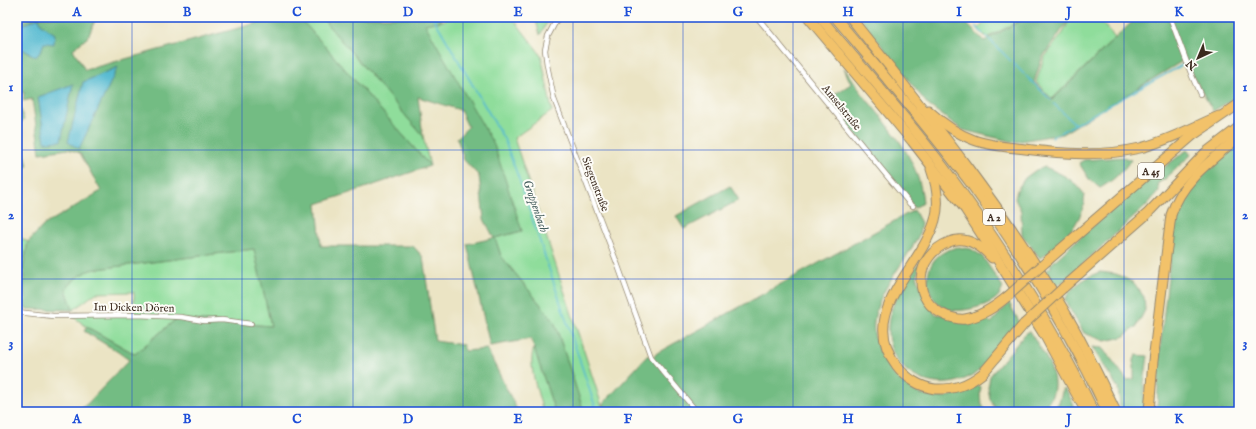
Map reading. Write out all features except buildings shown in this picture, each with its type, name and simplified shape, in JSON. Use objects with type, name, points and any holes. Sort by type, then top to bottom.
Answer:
[{"type":"highway","points":[[808,17],[912,141],[965,209],[1059,360],[1086,412]]},
{"type":"highway","name":"A 2","points":[[820,17],[930,150],[986,226],[1021,279],[1048,324],[1094,412]]},
{"type":"highway","name":"A 2","points":[[835,17],[941,146],[1000,225],[1057,317],[1107,412]]},
{"type":"highway","points":[[850,17],[977,179],[1034,261],[1066,313],[1116,412]]},
{"type":"highway","points":[[895,74],[905,82],[921,102],[951,128],[973,139],[1006,147],[1069,154],[1104,154],[1158,143],[1220,116]]},
{"type":"highway","name":"A 45","points":[[1013,284],[987,252],[973,242],[965,240],[952,241],[940,246],[928,258],[923,269],[921,282],[925,296],[929,303],[937,311],[951,318],[964,319],[992,308],[1008,296],[1192,136],[1239,104]]},
{"type":"highway","name":"A 45","points":[[928,162],[936,185],[937,210],[928,239],[893,295],[885,314],[884,337],[887,349],[893,360],[910,380],[933,388],[953,388],[965,385],[983,373],[1024,324],[1098,256],[1147,214],[1205,153],[1239,127]]},
{"type":"highway","points":[[1149,412],[1151,375],[1160,293],[1172,211],[1178,198],[1191,180],[1239,137]]},
{"type":"street","name":"Siegenstraße","points":[[558,17],[548,36],[545,50],[554,99],[617,263],[651,357],[697,412]]},
{"type":"street","name":"Amselstraße","points":[[758,17],[867,152],[910,204],[914,206]]},
{"type":"street","points":[[1170,17],[1200,94]]},
{"type":"street","name":"Im Dicken Dören","points":[[17,312],[53,316],[138,315],[181,317],[204,321],[222,320],[251,324]]},
{"type":"green space","points":[[33,17],[99,17],[96,18],[88,37],[73,49],[85,70],[279,17],[299,17],[430,166],[317,204],[321,246],[413,246],[423,257],[435,341],[463,345],[465,351],[487,349],[518,412],[77,412],[88,403],[129,360],[84,331],[87,327],[135,354],[176,319],[271,326],[254,249],[90,270],[76,278],[66,289],[73,310],[25,309],[23,269],[28,242],[44,225],[101,191],[80,153],[68,149],[40,153],[32,99],[23,101],[24,92],[17,94],[17,46],[36,57],[41,48],[43,33],[39,18],[17,27],[17,23]]},
{"type":"green space","points":[[299,17],[321,17],[423,136],[430,166]]},
{"type":"green space","points":[[321,17],[440,17],[442,21],[425,24],[494,145],[522,231],[495,238],[501,256],[554,321],[584,412],[555,412],[531,339],[490,346],[467,244],[494,238],[484,219],[479,176],[464,160],[457,138],[468,127],[460,110],[418,97],[423,136]]},
{"type":"green space","points":[[449,17],[512,17],[541,55],[552,111],[514,138],[604,412],[584,412],[554,321],[501,256],[495,238],[522,231],[424,24],[443,21]]},
{"type":"green space","points":[[535,17],[550,17],[540,35]]},
{"type":"green space","points":[[859,17],[960,17],[984,41],[1027,17],[1071,17],[1042,58],[1034,82],[1052,100],[1137,17],[1239,17],[1239,96],[1213,111],[1184,60],[1062,134],[1014,142],[963,130],[928,105]]},
{"type":"green space","points":[[990,17],[1026,17],[987,38],[978,29]]},
{"type":"green space","points":[[1071,17],[1097,17],[1115,38],[1052,99],[1036,82],[1044,58],[1063,33]]},
{"type":"green space","points":[[844,68],[864,96],[884,120],[910,159],[921,187],[923,203],[914,208],[827,99],[851,84]]},
{"type":"green space","points":[[21,109],[24,120],[18,125],[28,166],[17,170],[17,111]]},
{"type":"green space","points":[[1239,144],[1239,412],[1157,412],[1159,358],[1174,223],[1181,205],[1190,189],[1207,171]]},
{"type":"green space","points":[[1187,150],[1191,155],[1165,179],[1158,183],[1159,191],[1146,206],[1064,281],[1056,286],[1046,271],[1052,266],[1050,265],[1087,231],[1146,181]]},
{"type":"green space","points":[[1123,157],[1131,160],[1117,176],[1100,188],[1089,179],[1079,163],[1084,160]]},
{"type":"green space","points":[[1045,167],[1068,178],[1085,195],[1082,211],[1075,225],[1059,244],[1040,258],[1022,235],[1021,211],[1015,199],[1017,190],[1025,178],[1036,170]]},
{"type":"green space","points":[[730,186],[739,200],[684,229],[676,216]]},
{"type":"green space","points":[[914,210],[921,223],[919,235],[881,298],[874,321],[874,333],[877,346],[882,358],[890,370],[909,388],[920,394],[932,397],[944,397],[968,390],[978,385],[981,387],[981,403],[987,412],[604,412],[603,404],[648,355],[652,359],[657,353]]},
{"type":"green space","points":[[17,233],[28,242],[23,269],[17,273]]},
{"type":"green space","points":[[958,247],[971,249],[982,256],[1003,287],[994,300],[975,308],[954,310],[945,308],[938,304],[933,298],[928,284],[928,276],[933,262],[943,253]]},
{"type":"green space","points":[[254,249],[271,326],[176,319],[135,354],[87,327],[75,318],[75,313],[134,313],[134,292],[96,293],[73,310],[66,289],[76,278],[90,270]]},
{"type":"green space","points":[[919,263],[917,279],[935,314],[982,318],[987,319],[991,323],[1009,303],[1020,323],[1008,335],[985,364],[973,375],[957,381],[941,383],[926,381],[912,374],[901,365],[892,352],[888,336],[891,311],[901,290]]},
{"type":"green space","points":[[1100,272],[1116,274],[1134,283],[1144,297],[1145,310],[1137,326],[1123,337],[1105,341],[1084,333],[1065,301],[1074,287],[1090,276]]},
{"type":"green space","points":[[1029,331],[1040,347],[1050,366],[1054,384],[1053,394],[1046,407],[1040,412],[999,412],[990,399],[988,388],[990,376]]},
{"type":"green space","points":[[1092,347],[1102,348],[1127,380],[1134,379],[1134,360],[1136,355],[1148,356],[1144,384],[1144,412],[1123,412],[1120,406],[1118,388]]},
{"type":"green space","points":[[534,348],[555,412],[543,412],[533,371],[532,355]]},
{"type":"green space","points":[[1063,389],[1066,389],[1077,412],[1052,412],[1059,402]]},
{"type":"water","points":[[39,18],[42,25],[55,34],[54,44],[44,43],[41,51],[36,57],[17,46],[17,27]]},
{"type":"water","points":[[118,67],[79,149],[68,142],[83,82]]},
{"type":"water","points":[[73,84],[61,141],[45,142],[38,97]]},
{"type":"waterway","name":"Groppenbach","points":[[433,17],[504,139],[519,179],[597,412]]},
{"type":"waterway","points":[[967,17],[970,20]]},
{"type":"waterway","points":[[976,26],[983,34]]},
{"type":"waterway","points":[[986,36],[1011,61]]},
{"type":"waterway","points":[[1014,64],[1024,74]]},
{"type":"waterway","points":[[1052,137],[1184,64]]},
{"type":"waterway","points":[[1026,76],[1051,100]]},
{"type":"waterway","points":[[1054,104],[1075,124]]}]
